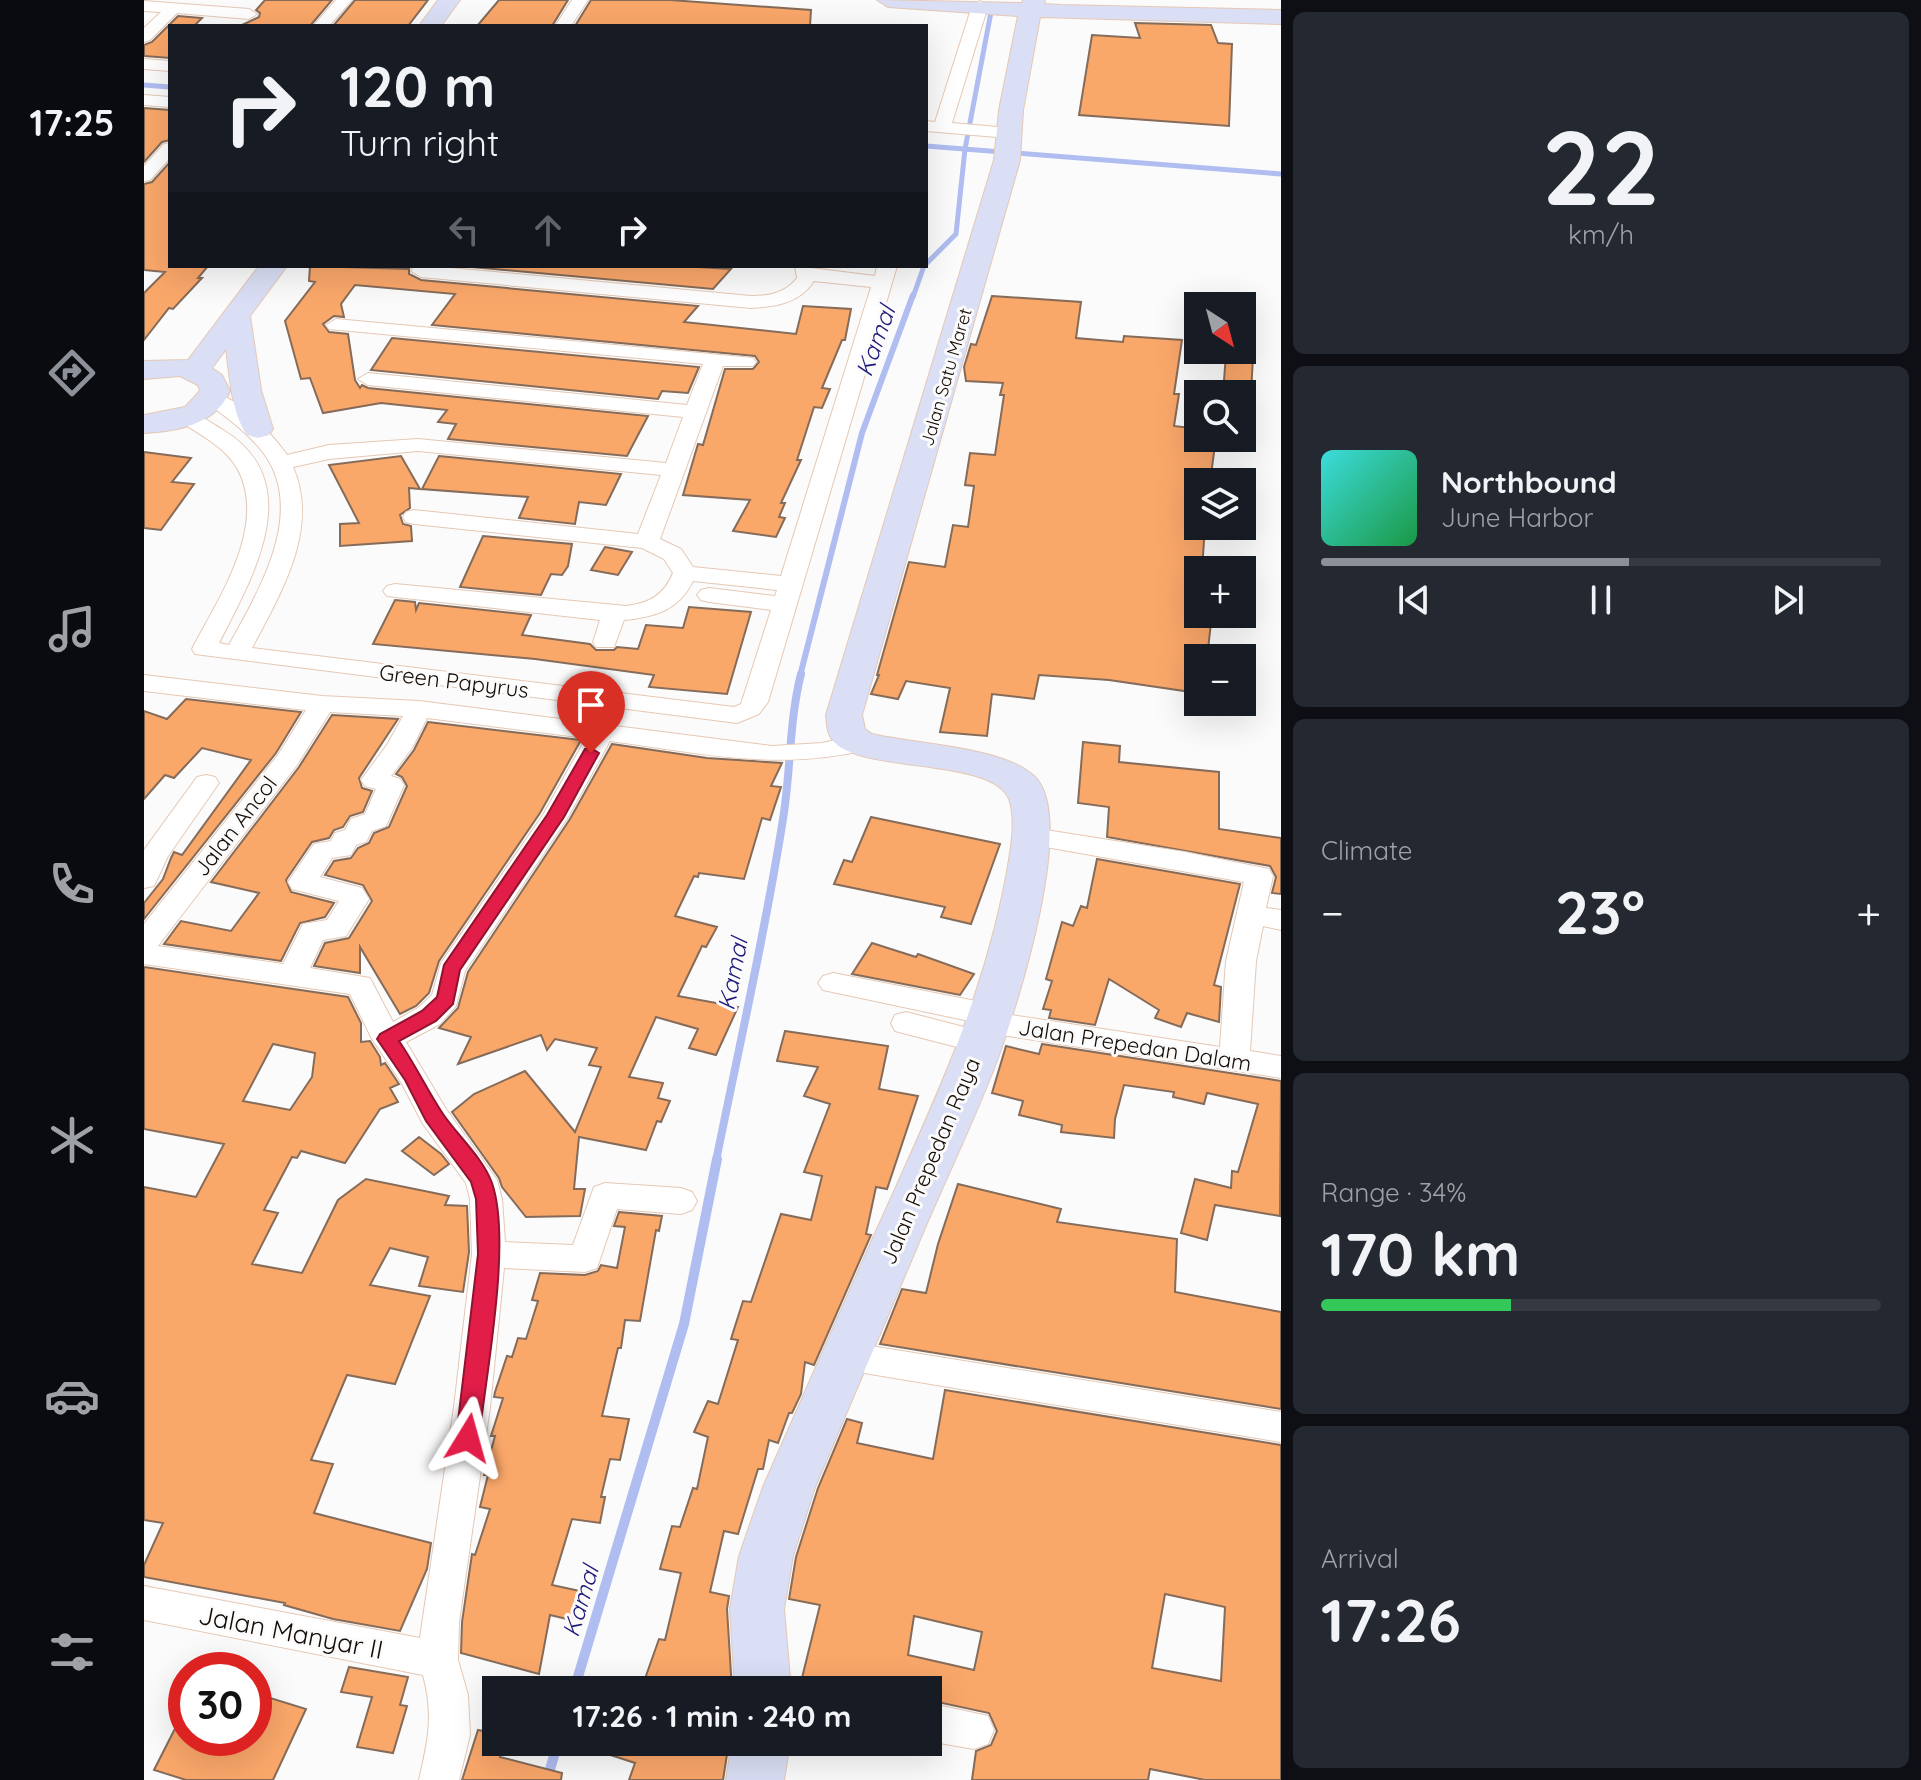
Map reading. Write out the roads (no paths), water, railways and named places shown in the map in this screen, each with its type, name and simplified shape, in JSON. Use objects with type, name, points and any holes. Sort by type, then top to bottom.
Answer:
[{"type":"street","points":[[144,6],[243,20],[263,0]]},
{"type":"street","points":[[323,24],[344,0]]},
{"type":"street","points":[[431,24],[449,0]]},
{"type":"street","points":[[456,24],[474,0]]},
{"type":"street","points":[[564,24],[580,0]]},
{"type":"street","points":[[888,0],[982,3]]},
{"type":"street","points":[[944,0],[1034,8],[1281,16]]},
{"type":"street","points":[[982,3],[934,126],[961,129],[1005,143]]},
{"type":"street","points":[[1034,8],[1049,16],[1281,16]]},
{"type":"street","name":"Jalan Satu Maret","points":[[841,747],[847,734],[844,715],[1005,143],[1034,8]]},
{"type":"street","points":[[144,37],[173,9]]},
{"type":"street","points":[[144,64],[168,66]]},
{"type":"street","points":[[144,100],[168,102]]},
{"type":"street","points":[[144,176],[168,150]]},
{"type":"street","points":[[154,368],[240,268]]},
{"type":"street","points":[[195,371],[271,268]]},
{"type":"street","name":"Green Papyrus","points":[[186,417],[222,435],[237,450],[251,472],[257,497],[258,524],[250,556],[204,649],[732,716],[753,706],[882,280],[806,275],[778,299],[744,302],[422,268],[408,291]]},
{"type":"street","points":[[735,325],[744,302]]},
{"type":"street","points":[[236,314],[246,390],[258,429],[284,467],[292,506],[288,546],[268,596],[237,653]]},
{"type":"street","points":[[336,325],[746,362]]},
{"type":"street","points":[[647,542],[715,359]]},
{"type":"street","points":[[144,424],[186,417],[203,408],[213,398],[215,387],[212,381],[195,371],[154,368]]},
{"type":"street","points":[[368,379],[696,412]]},
{"type":"street","points":[[213,398],[258,429]]},
{"type":"street","points":[[284,467],[391,446],[418,445],[673,470]]},
{"type":"street","points":[[414,517],[647,542],[673,554],[682,582]]},
{"type":"street","points":[[395,591],[614,614],[653,608],[682,582],[787,594]]},
{"type":"street","points":[[605,642],[614,614]]},
{"type":"street","points":[[144,683],[322,704],[419,709],[772,754],[841,747]]},
{"type":"street","name":"Jalan Ancol","points":[[144,944],[288,759],[322,704]]},
{"type":"street","points":[[292,975],[313,931],[337,929],[355,899],[352,895],[302,882],[324,850],[341,849],[345,839],[356,836],[361,825],[376,820],[391,785],[374,780],[399,748],[419,709]]},
{"type":"street","points":[[387,1039],[429,1016],[446,999],[451,970],[555,817],[602,732]]},
{"type":"street","name":"Jalan Prepedan Raya","points":[[762,1676],[757,1609],[766,1556],[789,1487],[987,1026],[1026,885],[1033,837],[1029,801],[1024,788],[1003,774],[964,763],[841,747]]},
{"type":"street","points":[[144,879],[155,854],[206,783]]},
{"type":"street","points":[[1033,837],[1259,876],[1241,961],[1234,1060]]},
{"type":"street","points":[[1252,915],[1281,920]]},
{"type":"street","points":[[144,954],[360,985],[387,1039],[413,1076],[434,1116],[481,1180],[486,1199],[489,1254],[472,1407],[440,1622],[438,1660],[448,1695],[450,1735],[439,1780]]},
{"type":"street","points":[[833,983],[987,1026]]},
{"type":"street","points":[[906,1023],[987,1026]]},
{"type":"street","name":"Jalan Prepedan Dalam","points":[[987,1026],[1281,1067]]},
{"type":"street","points":[[489,1254],[585,1259],[605,1196],[681,1201]]},
{"type":"street","points":[[846,1356],[1281,1427]]},
{"type":"street","name":"Jalan Manyar II","points":[[144,1603],[438,1660]]},
{"type":"street","points":[[942,1724],[974,1730]]},
{"type":"street","points":[[755,1780],[759,1756]]},
{"type":"waterway","name":"Kamal","points":[[965,149],[991,12]]},
{"type":"waterway","points":[[144,85],[168,87]]},
{"type":"waterway","points":[[928,146],[965,149]]},
{"type":"waterway","name":"Kamal","points":[[928,262],[956,234],[965,149]]},
{"type":"waterway","points":[[965,149],[1281,174]]},
{"type":"waterway","name":"Kamal","points":[[913,297],[923,268]]},
{"type":"waterway","name":"Kamal","points":[[800,676],[862,433],[913,295]]},
{"type":"waterway","name":"Kamal","points":[[716,1161],[776,862],[801,674]]},
{"type":"waterway","name":"Kamal","points":[[578,1676],[684,1324],[717,1159]]},
{"type":"waterway","name":"Kamal","points":[[547,1780],[554,1756]]}]
